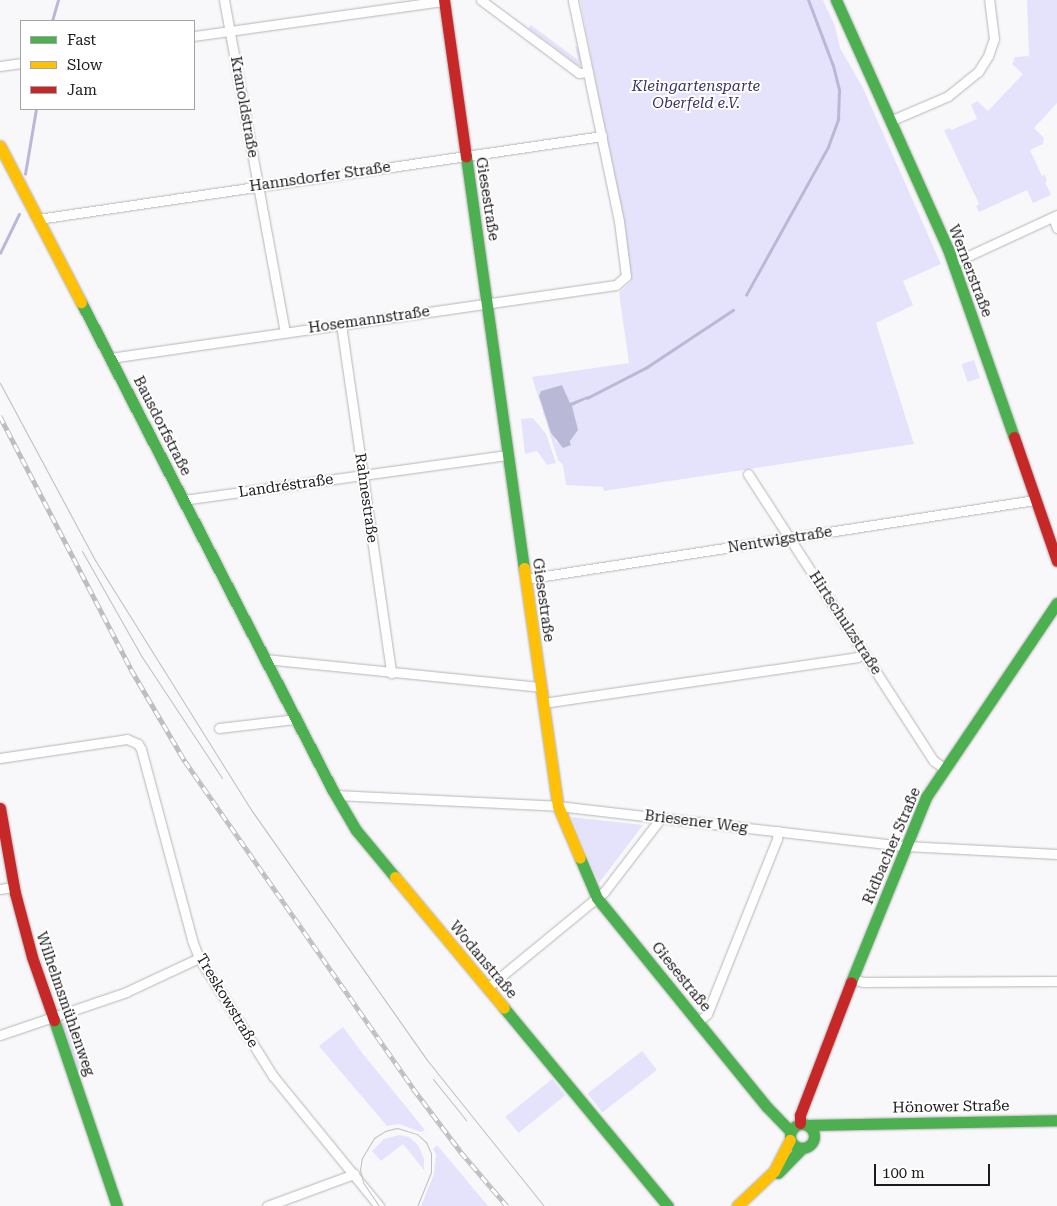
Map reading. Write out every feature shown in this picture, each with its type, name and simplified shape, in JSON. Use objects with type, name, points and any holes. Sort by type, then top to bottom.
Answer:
[{"type":"street","name":"Kranoldstraße","points":[[224,0],[286,332]]},
{"type":"street","points":[[481,0],[579,73],[588,72]]},
{"type":"street","points":[[573,0],[602,136]]},
{"type":"street","name":"Wernerstraße","points":[[836,0],[953,263],[1057,561]]},
{"type":"street","points":[[890,121],[948,96],[978,72],[988,56],[994,38],[990,0]]},
{"type":"street","points":[[195,36],[444,1]]},
{"type":"street","name":"Giesestraße","points":[[444,1],[558,806],[597,898],[768,1107],[790,1135],[794,1146],[807,1146]]},
{"type":"street","points":[[0,66],[20,63]]},
{"type":"street","name":"Hannsdorfer Straße","points":[[38,219],[602,136]]},
{"type":"street","name":"Hosemannstraße","points":[[110,358],[487,302],[616,285],[626,276],[615,200],[602,136]]},
{"type":"street","name":"Bausdorfstraße","points":[[0,146],[296,719]]},
{"type":"street","points":[[953,263],[1055,216],[1057,228]]},
{"type":"street","name":"Rahnestraße","points":[[341,324],[391,673]]},
{"type":"street","name":"Landréstraße","points":[[183,500],[508,455]]},
{"type":"street","name":"Hirtschulzstraße","points":[[748,474],[934,761],[945,769]]},
{"type":"street","name":"Nentwigstraße","points":[[525,578],[1035,500]]},
{"type":"street","name":"Ridbacher Straße","points":[[804,1124],[804,1105],[926,797],[1057,603]]},
{"type":"street","points":[[543,703],[857,657],[864,653]]},
{"type":"street","points":[[265,659],[540,687]]},
{"type":"street","points":[[219,728],[296,719]]},
{"type":"street","name":"Wodanstraße","points":[[296,719],[356,830],[668,1206]]},
{"type":"street","name":"Treskowstraße","points":[[0,758],[127,739],[138,744],[141,749],[192,940],[199,958],[273,1076],[379,1206]]},
{"type":"street","name":"Briesener Weg","points":[[336,795],[558,806],[906,846],[1057,854]]},
{"type":"street","name":"Wilhelmsmühlenweg","points":[[0,808],[14,887],[32,956],[53,1019],[68,1054],[118,1206]]},
{"type":"street","points":[[487,988],[597,898],[629,861],[657,823],[658,818]]},
{"type":"street","points":[[698,1022],[707,1014],[777,839],[778,832]]},
{"type":"street","points":[[0,889],[14,887]]},
{"type":"street","points":[[0,1035],[53,1019],[126,992],[199,958]]},
{"type":"street","points":[[853,979],[863,982],[1057,981]]},
{"type":"street","name":"Hönower Straße","points":[[804,1124],[1057,1120]]},
{"type":"street","points":[[790,1135],[804,1124],[814,1134],[807,1146]]},
{"type":"street","name":"Hönower Straße","points":[[763,1183],[780,1172],[807,1146],[845,1124]]},
{"type":"street","name":"Hönower Straße","points":[[737,1206],[763,1183],[774,1170],[790,1135]]},
{"type":"street","points":[[267,1206],[354,1174]]},
{"type":"green space","name":"Kleingartensparte Oberfeld e.V.","points":[[580,0],[823,0],[835,26],[840,48],[863,88],[941,264],[903,281],[913,305],[876,323],[914,444],[604,491],[603,487],[566,485],[563,465],[558,460],[532,377],[629,363],[619,293],[631,281],[622,220]],"holes":[[[562,385],[570,405],[571,445],[556,442],[539,396],[541,391]]]},
{"type":"green space","points":[[1027,0],[1057,0],[1057,103],[1034,128],[1044,138],[1043,144],[1030,150],[1042,176],[1045,175],[1047,181],[1045,182],[1051,195],[1033,203],[1027,190],[979,212],[976,206],[979,204],[944,130],[950,128],[951,130],[977,119],[971,105],[977,101],[988,111],[1023,74],[1012,64],[1015,57],[1029,56]]},
{"type":"green space","points":[[531,25],[578,60],[575,46],[579,48],[582,65],[579,66],[528,28]]},
{"type":"green space","points":[[974,360],[980,378],[968,382],[962,364]]},
{"type":"green space","points":[[533,418],[546,434],[556,463],[547,465],[537,451],[525,454],[521,419]]},
{"type":"green space","points":[[571,817],[643,825],[599,883]]},
{"type":"green space","points":[[81,1018],[67,1024],[85,1078],[80,1080],[61,1023]]},
{"type":"green space","points":[[343,1027],[425,1130],[421,1132],[399,1124],[387,1126],[319,1046]]},
{"type":"green space","points":[[642,1051],[657,1070],[602,1112],[588,1093]]},
{"type":"green space","points":[[552,1079],[565,1095],[519,1133],[505,1117]]},
{"type":"green space","points":[[399,1135],[409,1137],[418,1145],[424,1159],[424,1170],[403,1144],[381,1161],[372,1151],[384,1139]]},
{"type":"green space","points":[[437,1145],[488,1206],[421,1206],[434,1174],[436,1154],[433,1149]]},
{"type":"shaded area","points":[[562,385],[570,403],[588,396],[589,398],[572,406],[578,430],[570,441],[571,445],[563,448],[551,433],[539,396],[541,391]]},
{"type":"waterway","points":[[52,20],[58,0]]},
{"type":"waterway","points":[[746,295],[828,147],[838,119],[839,90],[833,66],[808,0]]},
{"type":"waterway","points":[[25,174],[36,110]]},
{"type":"waterway","points":[[0,253],[19,214]]},
{"type":"waterway","points":[[587,398],[647,367],[733,310]]},
{"type":"tram line","points":[[0,383],[95,560],[252,811],[427,1060],[544,1206]]},
{"type":"tram line","points":[[82,551],[142,657],[222,778]]},
{"type":"tram line","points":[[433,1079],[466,1120]]},
{"type":"tram line","points":[[379,1206],[363,1182],[360,1170],[362,1158],[374,1138],[385,1131],[397,1128],[417,1134],[426,1142],[431,1153],[431,1172],[417,1206]]},
{"type":"railway","points":[[0,416],[131,669],[185,761],[413,1088],[461,1152],[507,1206]]},
{"type":"traffic: fast","points":[[836,0],[948,249],[1014,437]]},
{"type":"traffic: fast","points":[[466,156],[524,568]]},
{"type":"traffic: fast","points":[[81,302],[332,789],[356,830],[395,877]]},
{"type":"traffic: fast","points":[[851,982],[926,797],[1057,603]]},
{"type":"traffic: fast","points":[[580,858],[597,898],[767,1107],[790,1131]]},
{"type":"traffic: fast","points":[[504,1008],[668,1206]]},
{"type":"traffic: fast","points":[[54,1020],[117,1206]]},
{"type":"traffic: fast","points":[[807,1125],[1057,1120]]},
{"type":"traffic: fast","points":[[797,1124],[807,1124],[814,1131],[814,1136],[814,1141],[807,1148],[797,1148],[790,1141],[790,1131],[797,1124]]},
{"type":"traffic: fast","points":[[778,1173],[802,1148]]},
{"type":"traffic: slow","points":[[0,146],[81,302]]},
{"type":"traffic: slow","points":[[524,568],[558,806],[580,858]]},
{"type":"traffic: slow","points":[[395,877],[504,1008]]},
{"type":"traffic: slow","points":[[737,1206],[774,1171],[790,1140]]},
{"type":"traffic: jam","points":[[444,0],[466,156]]},
{"type":"traffic: jam","points":[[1014,437],[1057,561]]},
{"type":"traffic: jam","points":[[0,808],[15,893],[32,957],[54,1020]]},
{"type":"traffic: jam","points":[[800,1123],[800,1115],[851,982]]}]
